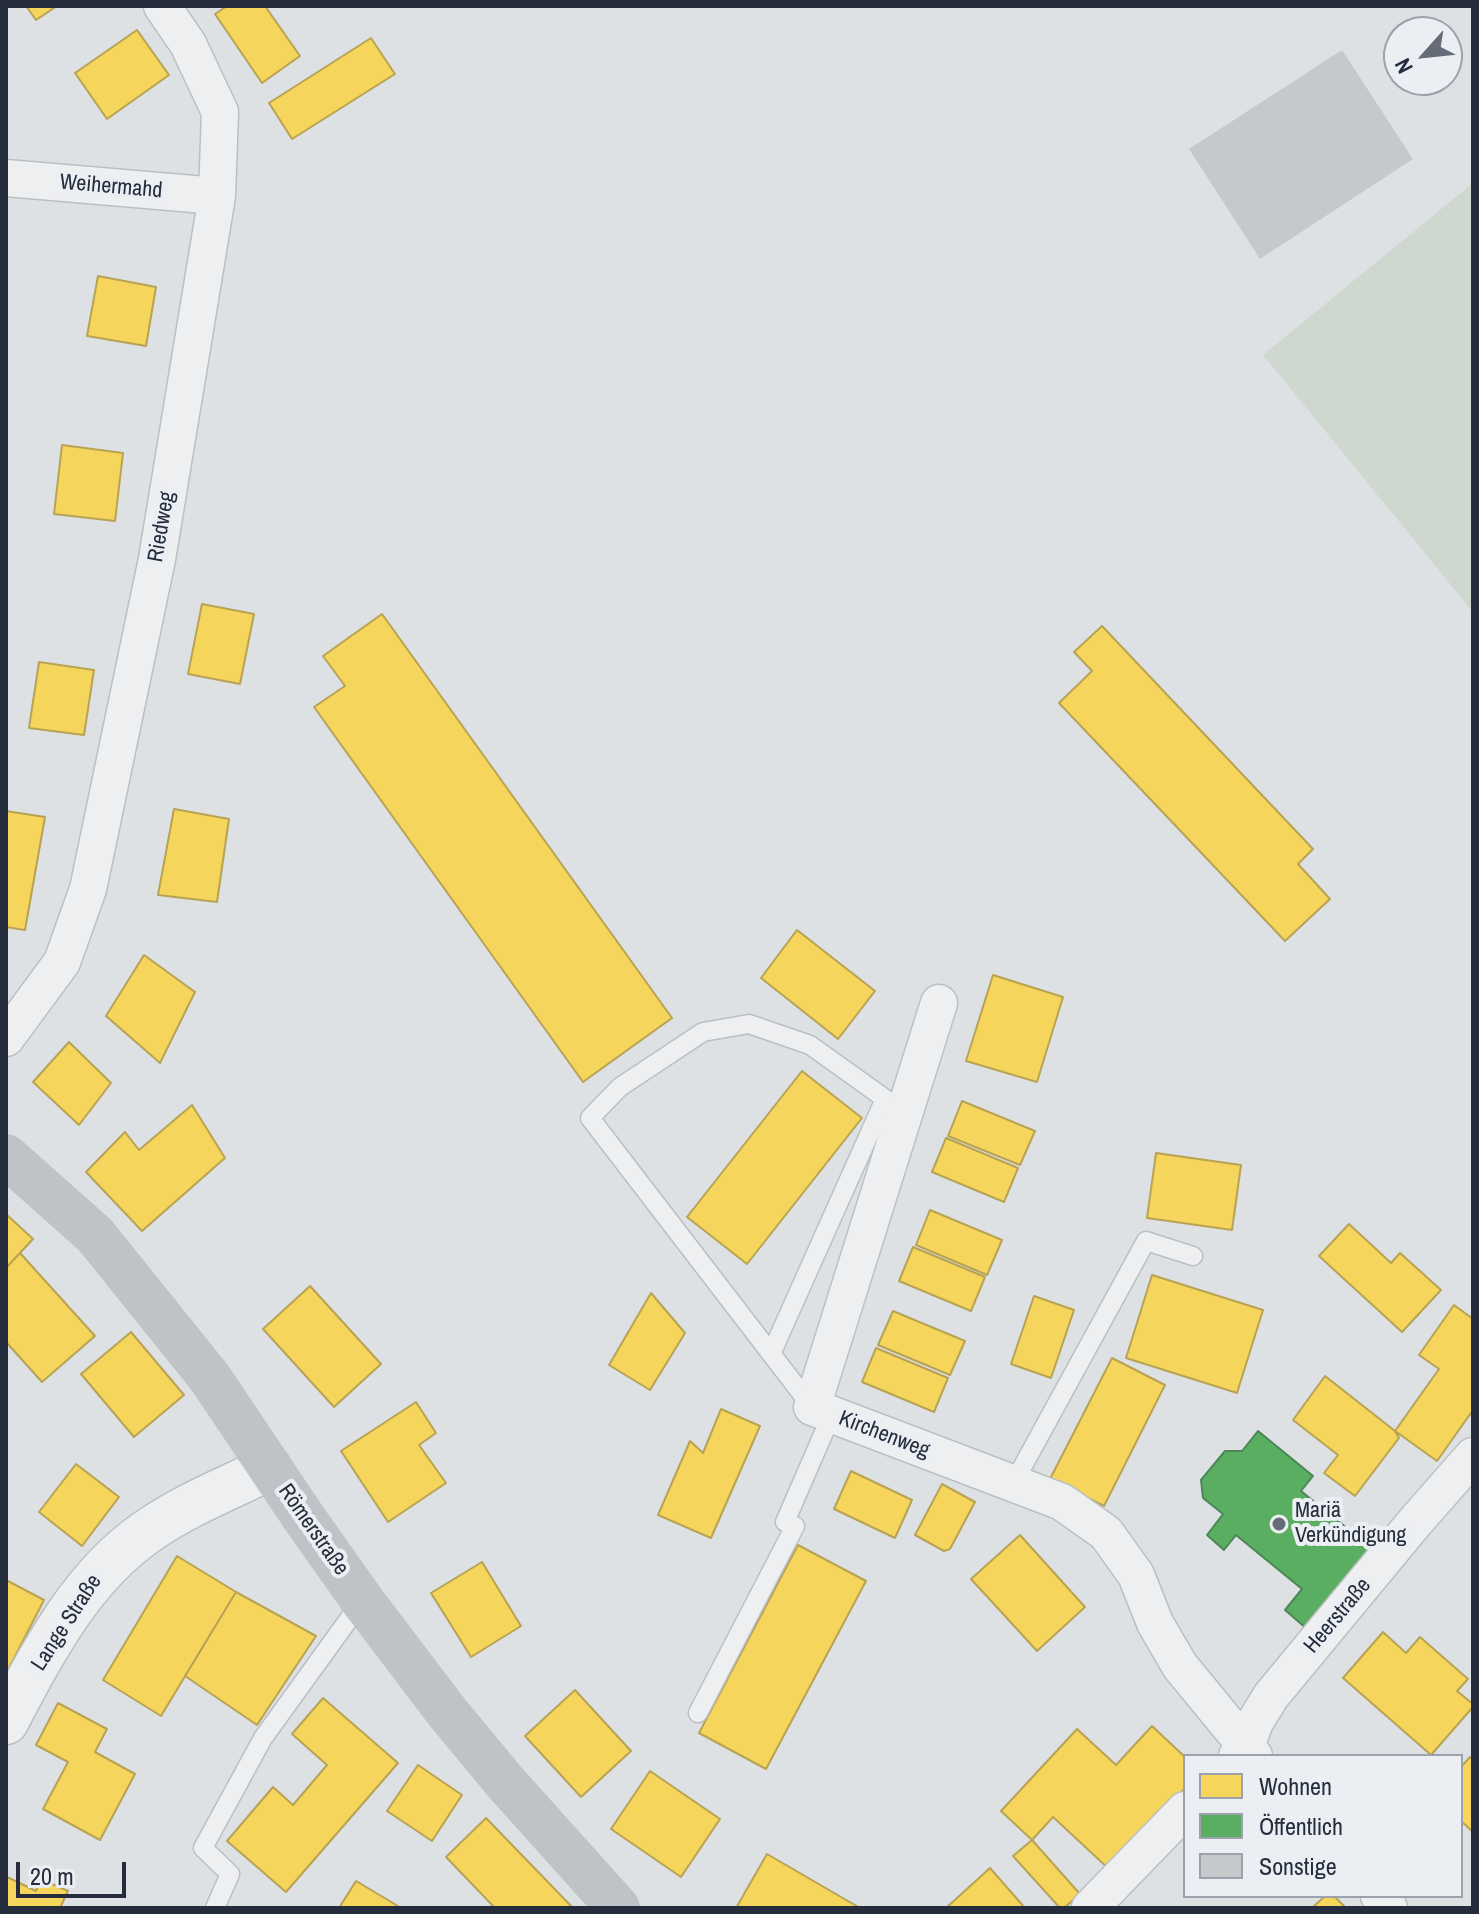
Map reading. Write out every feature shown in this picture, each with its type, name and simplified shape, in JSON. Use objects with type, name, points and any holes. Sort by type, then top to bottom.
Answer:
[{"type":"main road","name":"Römerstraße","points":[[6,1156],[95,1235],[210,1378],[362,1600],[447,1712],[618,1908]]},
{"type":"street","name":"Riedweg","points":[[6,1038],[62,962],[88,889],[157,559],[217,196],[220,112],[188,44],[162,6]]},
{"type":"street","name":"Weihermahd","points":[[6,178],[217,196]]},
{"type":"street","name":"Kirchenweg","points":[[939,1003],[895,1106],[822,1411],[1062,1502],[1106,1533],[1136,1575],[1155,1623],[1180,1666],[1246,1753]]},
{"type":"street","name":"Heerstraße","points":[[1246,1753],[1255,1722],[1271,1696],[1473,1456]]},
{"type":"street","name":"Lange Straße","points":[[6,1722],[69,1612],[105,1566],[148,1531],[174,1515],[269,1468]]},
{"type":"street","points":[[1090,1908],[1183,1812]]},
{"type":"lane","points":[[698,1713],[795,1526],[785,1522],[822,1411],[771,1354],[590,1118],[620,1087],[703,1032],[749,1024],[810,1045],[895,1106],[771,1354]]},
{"type":"lane","points":[[1013,1484],[1146,1241],[1193,1256]]},
{"type":"lane","points":[[215,1908],[230,1874],[203,1848],[263,1738],[362,1600]]},
{"type":"shaded area","points":[[1473,183],[1473,612],[1263,355]]},
{"type":"building: Wohnen","points":[[26,6],[57,6],[36,20]]},
{"type":"building: Wohnen","points":[[227,6],[265,6],[300,56],[262,83],[215,14]]},
{"type":"building: Wohnen","points":[[137,30],[169,75],[107,119],[75,73]]},
{"type":"building: Wohnen","points":[[371,38],[395,74],[292,139],[269,103]]},
{"type":"building: Wohnen","points":[[98,276],[156,287],[146,346],[87,336]]},
{"type":"building: Wohnen","points":[[62,445],[123,453],[115,521],[54,514]]},
{"type":"building: Wohnen","points":[[202,604],[254,614],[240,684],[188,674]]},
{"type":"building: Wohnen","points":[[382,614],[672,1018],[583,1082],[314,707],[345,686],[323,656]]},
{"type":"building: Wohnen","points":[[1102,626],[1313,849],[1298,864],[1330,899],[1285,941],[1059,703],[1092,671],[1074,652]]},
{"type":"building: Wohnen","points":[[39,662],[94,670],[84,735],[29,728]]},
{"type":"building: Wohnen","points":[[174,809],[229,819],[217,902],[158,895]]},
{"type":"building: Wohnen","points":[[6,811],[45,817],[25,930],[6,927]]},
{"type":"building: Wohnen","points":[[797,930],[875,991],[838,1039],[761,978]]},
{"type":"building: Wohnen","points":[[144,955],[195,992],[160,1063],[106,1016]]},
{"type":"building: Wohnen","points":[[993,975],[1063,997],[1037,1082],[966,1061]]},
{"type":"building: Wohnen","points":[[69,1042],[111,1083],[79,1125],[33,1082]]},
{"type":"building: Wohnen","points":[[802,1071],[862,1118],[747,1264],[687,1217]]},
{"type":"building: Wohnen","points":[[962,1101],[1035,1131],[1020,1165],[948,1136]]},
{"type":"building: Wohnen","points":[[192,1105],[225,1158],[142,1231],[86,1172],[125,1132],[139,1150]]},
{"type":"building: Wohnen","points":[[946,1138],[1018,1168],[1004,1202],[932,1172]]},
{"type":"building: Wohnen","points":[[1156,1153],[1241,1165],[1232,1230],[1147,1218]]},
{"type":"building: Wohnen","points":[[930,1210],[1002,1240],[987,1275],[916,1245]]},
{"type":"building: Wohnen","points":[[6,1214],[33,1239],[6,1268]]},
{"type":"building: Wohnen","points":[[1349,1224],[1391,1263],[1400,1253],[1441,1290],[1402,1332],[1319,1256]]},
{"type":"building: Wohnen","points":[[913,1247],[985,1277],[971,1311],[899,1281]]},
{"type":"building: Wohnen","points":[[20,1253],[95,1336],[42,1382],[6,1342],[6,1268]]},
{"type":"building: Wohnen","points":[[1152,1275],[1263,1310],[1237,1393],[1126,1358]]},
{"type":"building: Wohnen","points":[[310,1286],[381,1364],[334,1407],[263,1329]]},
{"type":"building: Wohnen","points":[[651,1293],[685,1333],[650,1390],[609,1365]]},
{"type":"building: Wohnen","points":[[1034,1296],[1074,1310],[1051,1378],[1011,1364]]},
{"type":"building: Wohnen","points":[[1454,1305],[1473,1319],[1473,1410],[1437,1461],[1395,1431],[1439,1369],[1419,1355]]},
{"type":"building: Wohnen","points":[[893,1311],[965,1341],[950,1375],[878,1345]]},
{"type":"building: Wohnen","points":[[131,1332],[184,1395],[134,1437],[81,1374]]},
{"type":"building: Wohnen","points":[[876,1348],[948,1378],[934,1412],[862,1382]]},
{"type":"building: Wohnen","points":[[1112,1358],[1165,1385],[1104,1506],[1050,1479]]},
{"type":"building: Wohnen","points":[[1325,1376],[1395,1431],[1399,1438],[1355,1496],[1324,1473],[1338,1455],[1293,1420]]},
{"type":"building: Wohnen","points":[[416,1402],[436,1433],[419,1445],[446,1483],[388,1522],[341,1451]]},
{"type":"building: Wohnen","points":[[721,1409],[760,1426],[711,1538],[658,1515],[690,1441],[703,1453]]},
{"type":"building: Wohnen","points":[[76,1464],[119,1497],[82,1546],[39,1512]]},
{"type":"building: Wohnen","points":[[851,1471],[912,1500],[895,1538],[834,1509]]},
{"type":"building: Wohnen","points":[[942,1484],[975,1502],[950,1549],[944,1551],[915,1535]]},
{"type":"building: Wohnen","points":[[1020,1535],[1085,1607],[1037,1651],[971,1579]]},
{"type":"building: Wohnen","points":[[798,1545],[866,1581],[766,1769],[699,1733]]},
{"type":"building: Wohnen","points":[[177,1556],[236,1592],[161,1716],[103,1680]]},
{"type":"building: Wohnen","points":[[482,1562],[521,1626],[471,1657],[431,1593]]},
{"type":"building: Wohnen","points":[[6,1580],[44,1600],[6,1674]]},
{"type":"building: Wohnen","points":[[236,1592],[316,1636],[257,1725],[185,1676]]},
{"type":"building: Wohnen","points":[[1383,1632],[1406,1653],[1420,1637],[1468,1679],[1457,1691],[1473,1707],[1430,1754],[1343,1678]]},
{"type":"building: Wohnen","points":[[575,1690],[631,1751],[581,1797],[525,1736]]},
{"type":"building: Wohnen","points":[[323,1698],[398,1763],[286,1892],[227,1841],[273,1787],[293,1805],[327,1765],[292,1734]]},
{"type":"building: Wohnen","points":[[58,1703],[107,1729],[95,1752],[135,1774],[100,1840],[43,1809],[68,1762],[36,1745]]},
{"type":"building: Wohnen","points":[[1152,1726],[1183,1755],[1183,1790],[1110,1870],[1053,1817],[1032,1840],[1001,1811],[1077,1729],[1116,1765]]},
{"type":"building: Wohnen","points":[[1470,1757],[1473,1760],[1473,1832],[1463,1823],[1463,1765]]},
{"type":"building: Wohnen","points":[[418,1765],[462,1795],[432,1841],[387,1811]]},
{"type":"building: Wohnen","points":[[650,1771],[720,1819],[681,1877],[611,1829]]},
{"type":"building: Wohnen","points":[[486,1818],[573,1908],[495,1908],[446,1857]]},
{"type":"building: Wohnen","points":[[1032,1840],[1080,1894],[1064,1908],[1060,1908],[1013,1856]]},
{"type":"building: Wohnen","points":[[767,1854],[860,1908],[736,1908]]},
{"type":"building: Wohnen","points":[[990,1868],[1025,1908],[946,1908]]},
{"type":"building: Wohnen","points":[[7,1877],[36,1891],[41,1879],[68,1891],[60,1908],[6,1908]]},
{"type":"building: Wohnen","points":[[356,1881],[398,1906],[339,1908]]},
{"type":"building: Wohnen","points":[[1323,1898],[1336,1898],[1346,1908],[1312,1908]]},
{"type":"building: Öffentlich","name":"Mariä Verkündigung","points":[[1258,1431],[1313,1476],[1301,1491],[1380,1555],[1314,1635],[1285,1610],[1302,1589],[1236,1535],[1224,1550],[1207,1535],[1223,1514],[1203,1498],[1201,1480],[1225,1451],[1242,1451]]},
{"type":"building: Sonstige","points":[[1342,50],[1413,159],[1260,259],[1189,149]]},
{"type":"place","name":"Mariä Verkündigung","points":[[1279,1524]]}]
